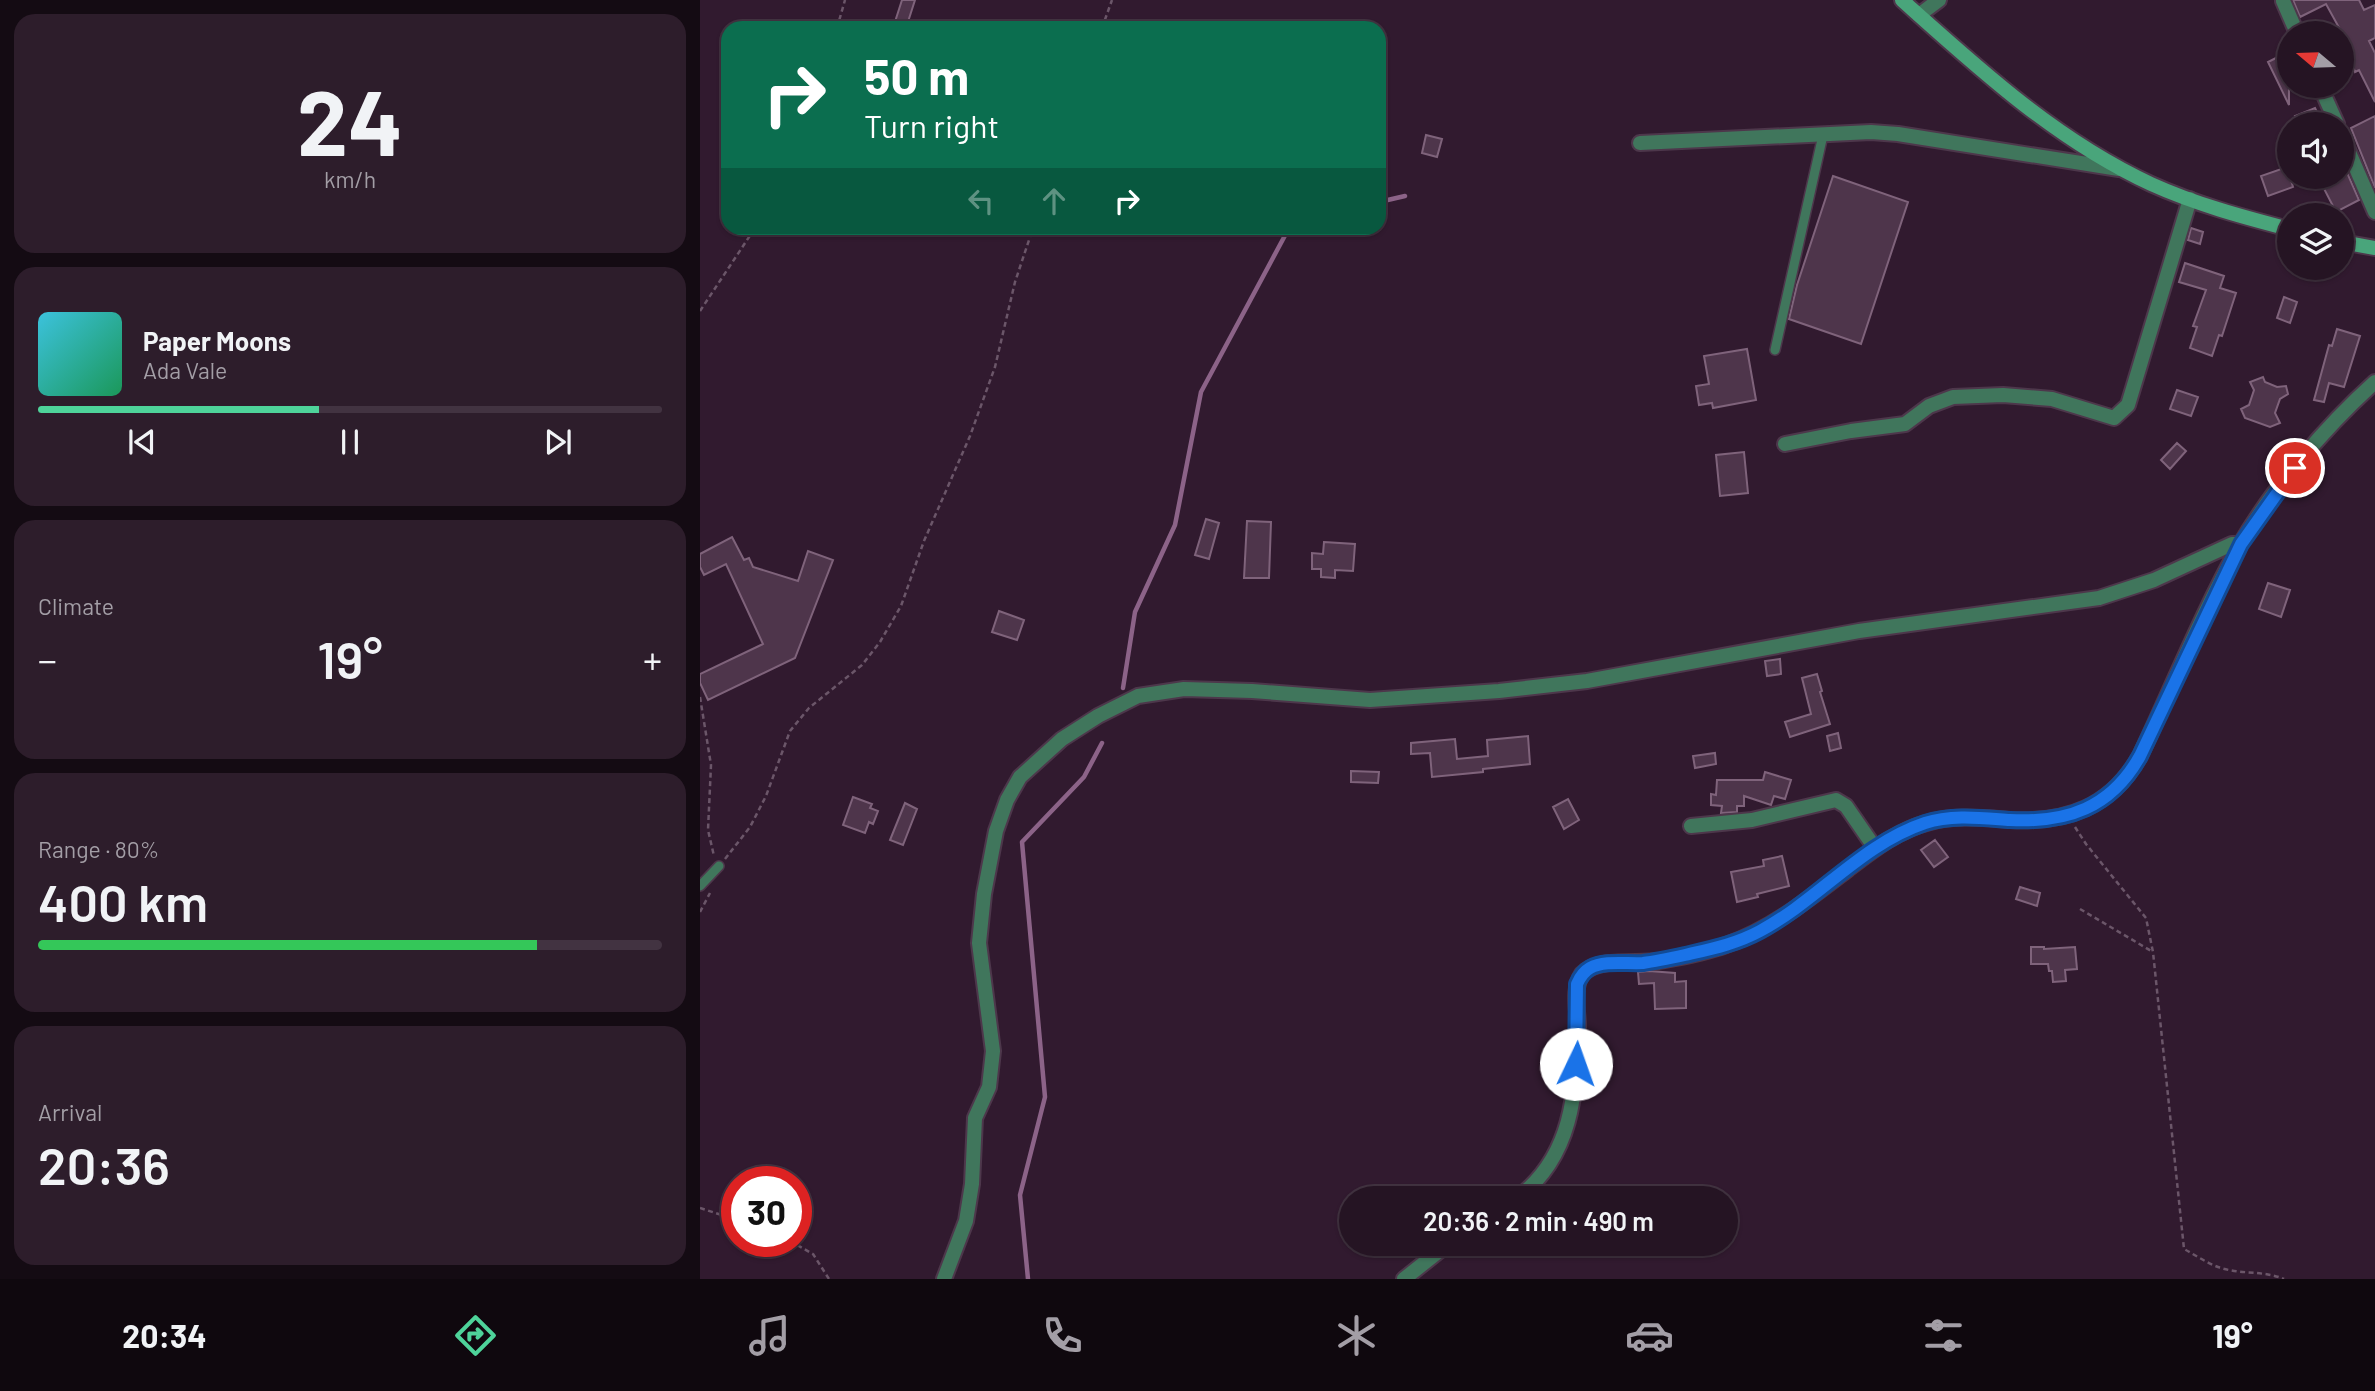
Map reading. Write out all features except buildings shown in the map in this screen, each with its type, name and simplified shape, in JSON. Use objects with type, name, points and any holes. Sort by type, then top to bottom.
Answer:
[{"type":"street","points":[[1902,0],[1991,79],[2089,151],[2124,170],[2190,199],[2277,225]]},
{"type":"street","points":[[1919,15],[1939,0]]},
{"type":"street","points":[[2283,1],[2292,21]]},
{"type":"street","points":[[1640,143],[1871,132],[2124,170]]},
{"type":"street","points":[[2354,164],[2375,212]]},
{"type":"street","points":[[1785,444],[1905,424],[1929,406],[1953,397],[2003,395],[2052,399],[2114,418],[2122,414],[2129,405],[2190,199]]},
{"type":"street","points":[[2354,244],[2375,248]]},
{"type":"street","points":[[1530,1186],[1553,1160],[1569,1123],[1576,1058],[1576,990],[1582,974],[1598,965],[1661,960],[1737,941],[1760,930],[1809,898],[1875,848],[1903,831],[1937,820],[2023,820],[2067,815],[2100,802],[2129,774],[2241,544],[2258,517],[2305,456],[2348,407],[2375,382]]},
{"type":"street","points":[[944,1279],[966,1221],[972,1184],[975,1118],[989,1087],[993,1051],[979,943],[984,894],[996,831],[1007,800],[1020,777],[1062,739],[1098,716],[1139,696],[1184,689],[1370,700],[1499,691],[1587,681],[1859,631],[2099,597],[2139,586],[2232,544],[2241,544]]},
{"type":"street","points":[[1691,826],[1752,820],[1836,800],[1846,806],[1875,848]]},
{"type":"street","points":[[1404,1279],[1433,1256]]},
{"type":"lane","points":[[1775,350],[1823,135]]},
{"type":"lane","points":[[700,886],[719,866]]},
{"type":"path","points":[[839,21],[845,0]]},
{"type":"path","points":[[1104,21],[1112,0]]},
{"type":"path","points":[[700,311],[750,235]]},
{"type":"path","points":[[700,912],[715,883],[719,866],[750,827],[761,807],[790,731],[809,708],[862,665],[880,642],[901,606],[924,541],[970,436],[995,367],[1015,282],[1032,235]]},
{"type":"path","points":[[700,697],[711,765],[708,830],[713,854],[719,866]]},
{"type":"path","points":[[2067,815],[2086,844],[2146,918],[2153,952],[2184,1249],[2218,1267],[2240,1272],[2261,1272],[2284,1279]]},
{"type":"path","points":[[2080,909],[2153,952]]},
{"type":"path","points":[[700,1208],[721,1215]]},
{"type":"path","points":[[812,1253],[829,1279]]},
{"type":"waterway","points":[[1386,200],[1405,196]]},
{"type":"waterway","points":[[1123,688],[1135,612],[1175,525],[1201,392],[1285,235]]},
{"type":"waterway","points":[[1028,1279],[1020,1195],[1045,1097],[1022,842],[1084,777],[1102,743]]},
{"type":"route","points":[[1576,1064],[1576,990],[1582,974],[1592,967],[1661,960],[1737,941],[1760,930],[1809,898],[1884,841],[1928,822],[1955,818],[2051,818],[2084,810],[2113,792],[2140,756],[2241,544],[2295,468]]}]
